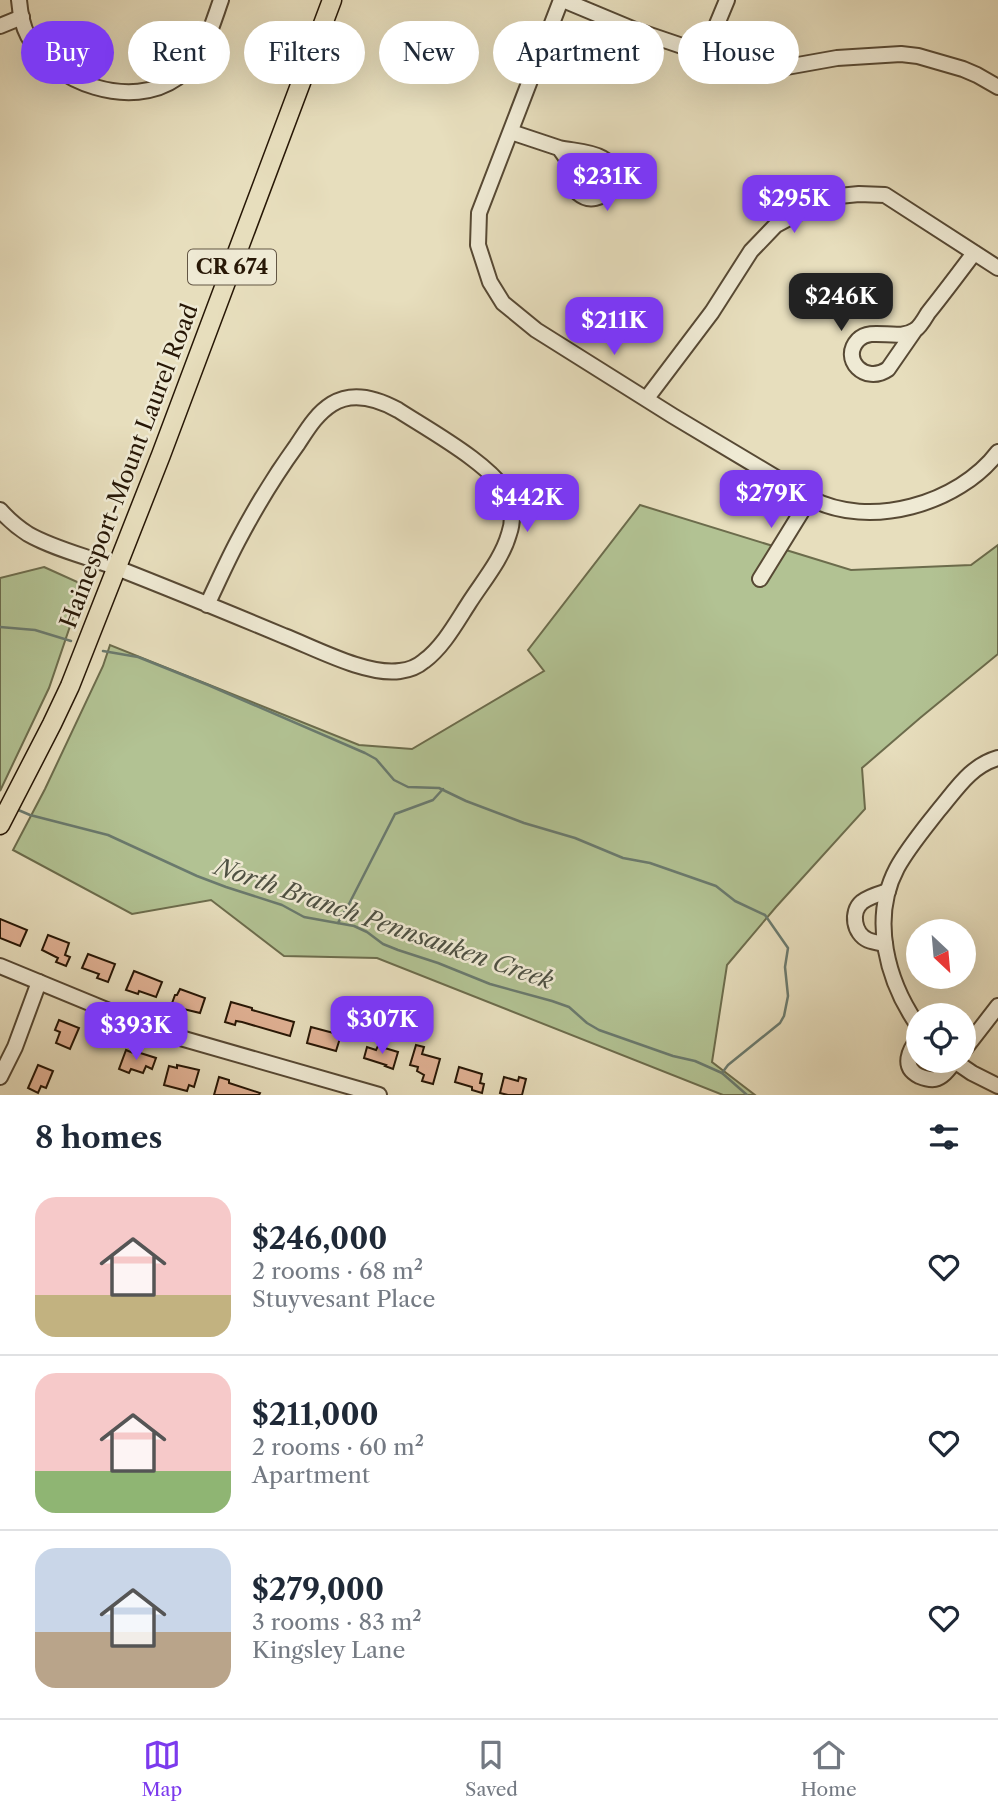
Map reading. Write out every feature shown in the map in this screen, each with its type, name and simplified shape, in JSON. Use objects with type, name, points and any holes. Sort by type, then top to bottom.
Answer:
[{"type":"main road","name":"Hainesport-Mount Laurel Road","points":[[3,820],[70,686],[227,281],[332,0]]},
{"type":"street","points":[[19,0],[28,36],[46,59],[72,77],[101,89],[132,93],[163,86],[189,67],[205,42],[221,0]]},
{"type":"street","points":[[678,44],[562,0],[478,218],[478,245],[490,282],[501,301],[518,317],[820,504],[846,511],[876,513],[905,508],[958,487],[986,466],[998,452]]},
{"type":"street","points":[[718,21],[727,0]]},
{"type":"street","points":[[0,26],[22,17]]},
{"type":"street","points":[[799,64],[853,56],[901,54],[945,63],[977,75],[998,87]]},
{"type":"street","points":[[511,132],[559,148]]},
{"type":"street","points":[[647,398],[712,312],[751,251],[776,225],[839,196],[885,195],[998,268]]},
{"type":"street","points":[[915,330],[974,253]]},
{"type":"street","points":[[0,510],[29,534],[356,665],[385,672],[398,672],[423,663],[442,642],[499,556],[510,534],[512,510],[509,498],[504,488],[486,469],[398,410],[372,399],[359,397],[333,403],[314,420],[288,457],[241,535],[207,605]]},
{"type":"street","points":[[760,579],[810,498]]},
{"type":"street","points":[[906,1006],[888,962],[885,944],[883,922],[888,891],[897,868],[959,784],[979,766],[998,758]]},
{"type":"street","points":[[885,944],[863,937],[856,926],[855,918],[860,904],[872,896],[888,891]]},
{"type":"street","points":[[0,967],[177,1037],[379,1095]]},
{"type":"street","points":[[0,1077],[15,1046],[38,982]]},
{"type":"street","points":[[976,1034],[998,1006]]},
{"type":"street","points":[[914,1073],[927,1079],[934,1079],[944,1073]]},
{"type":"street","points":[[972,1073],[998,1086]]},
{"type":"green space","points":[[640,505],[851,570],[971,565],[998,545],[998,654],[862,768],[865,809],[727,965],[712,1062],[755,1095],[723,1095],[377,958],[284,956],[211,900],[132,914],[13,850],[45,789],[103,666],[110,645],[359,745],[412,749],[544,671],[528,650]]},
{"type":"green space","points":[[44,567],[84,585],[49,688],[0,791],[0,578]]},
{"type":"building","points":[[0,919],[27,930],[20,946],[0,938]]},
{"type":"building","points":[[48,935],[69,943],[65,955],[70,957],[66,966],[56,962],[58,958],[42,950]]},
{"type":"building","points":[[88,954],[115,964],[108,982],[97,978],[99,974],[82,968]]},
{"type":"building","points":[[134,971],[162,982],[156,997],[126,990]]},
{"type":"building","points":[[180,989],[205,998],[200,1013],[171,1006]]},
{"type":"building","points":[[231,1002],[294,1022],[290,1036],[242,1022],[236,1021],[235,1025],[225,1022]]},
{"type":"building","points":[[59,1020],[79,1028],[70,1049],[56,1043],[60,1032],[55,1030]]},
{"type":"building","points":[[311,1027],[341,1035],[336,1051],[307,1043]]},
{"type":"building","points":[[416,1045],[424,1047],[422,1054],[440,1059],[433,1084],[422,1081],[424,1075],[417,1071],[418,1067],[410,1065]]},
{"type":"building","points":[[378,1046],[398,1052],[393,1069],[364,1058],[367,1047],[376,1050]]},
{"type":"building","points":[[126,1050],[156,1058],[152,1069],[146,1066],[143,1073],[131,1069],[129,1073],[119,1069]]},
{"type":"building","points":[[38,1065],[53,1071],[46,1088],[41,1086],[38,1093],[28,1088]]},
{"type":"building","points":[[177,1065],[199,1070],[194,1087],[189,1085],[187,1091],[164,1085],[169,1066],[177,1068]]},
{"type":"building","points":[[459,1067],[482,1074],[482,1093],[455,1082]]},
{"type":"building","points":[[219,1077],[229,1080],[229,1083],[260,1093],[214,1095]]},
{"type":"building","points":[[504,1077],[518,1081],[519,1077],[526,1079],[522,1095],[500,1093]]},
{"type":"waterway","points":[[0,627],[35,630],[71,641]]},
{"type":"waterway","points":[[103,651],[138,657],[365,753],[376,759],[394,780],[408,787],[439,788],[524,823],[575,838],[623,858],[650,863],[716,886],[735,901],[765,915],[788,948],[785,967],[788,996],[784,1016],[780,1023],[728,1065],[722,1073]]},
{"type":"waterway","points":[[338,923],[395,814],[433,800],[443,789]]},
{"type":"waterway","name":"North Branch Pennsauken Creek","points":[[16,809],[108,835],[197,876],[282,905],[304,917],[354,926],[398,950],[490,984],[569,1007],[599,1030],[695,1061],[722,1073],[747,1095]]}]
